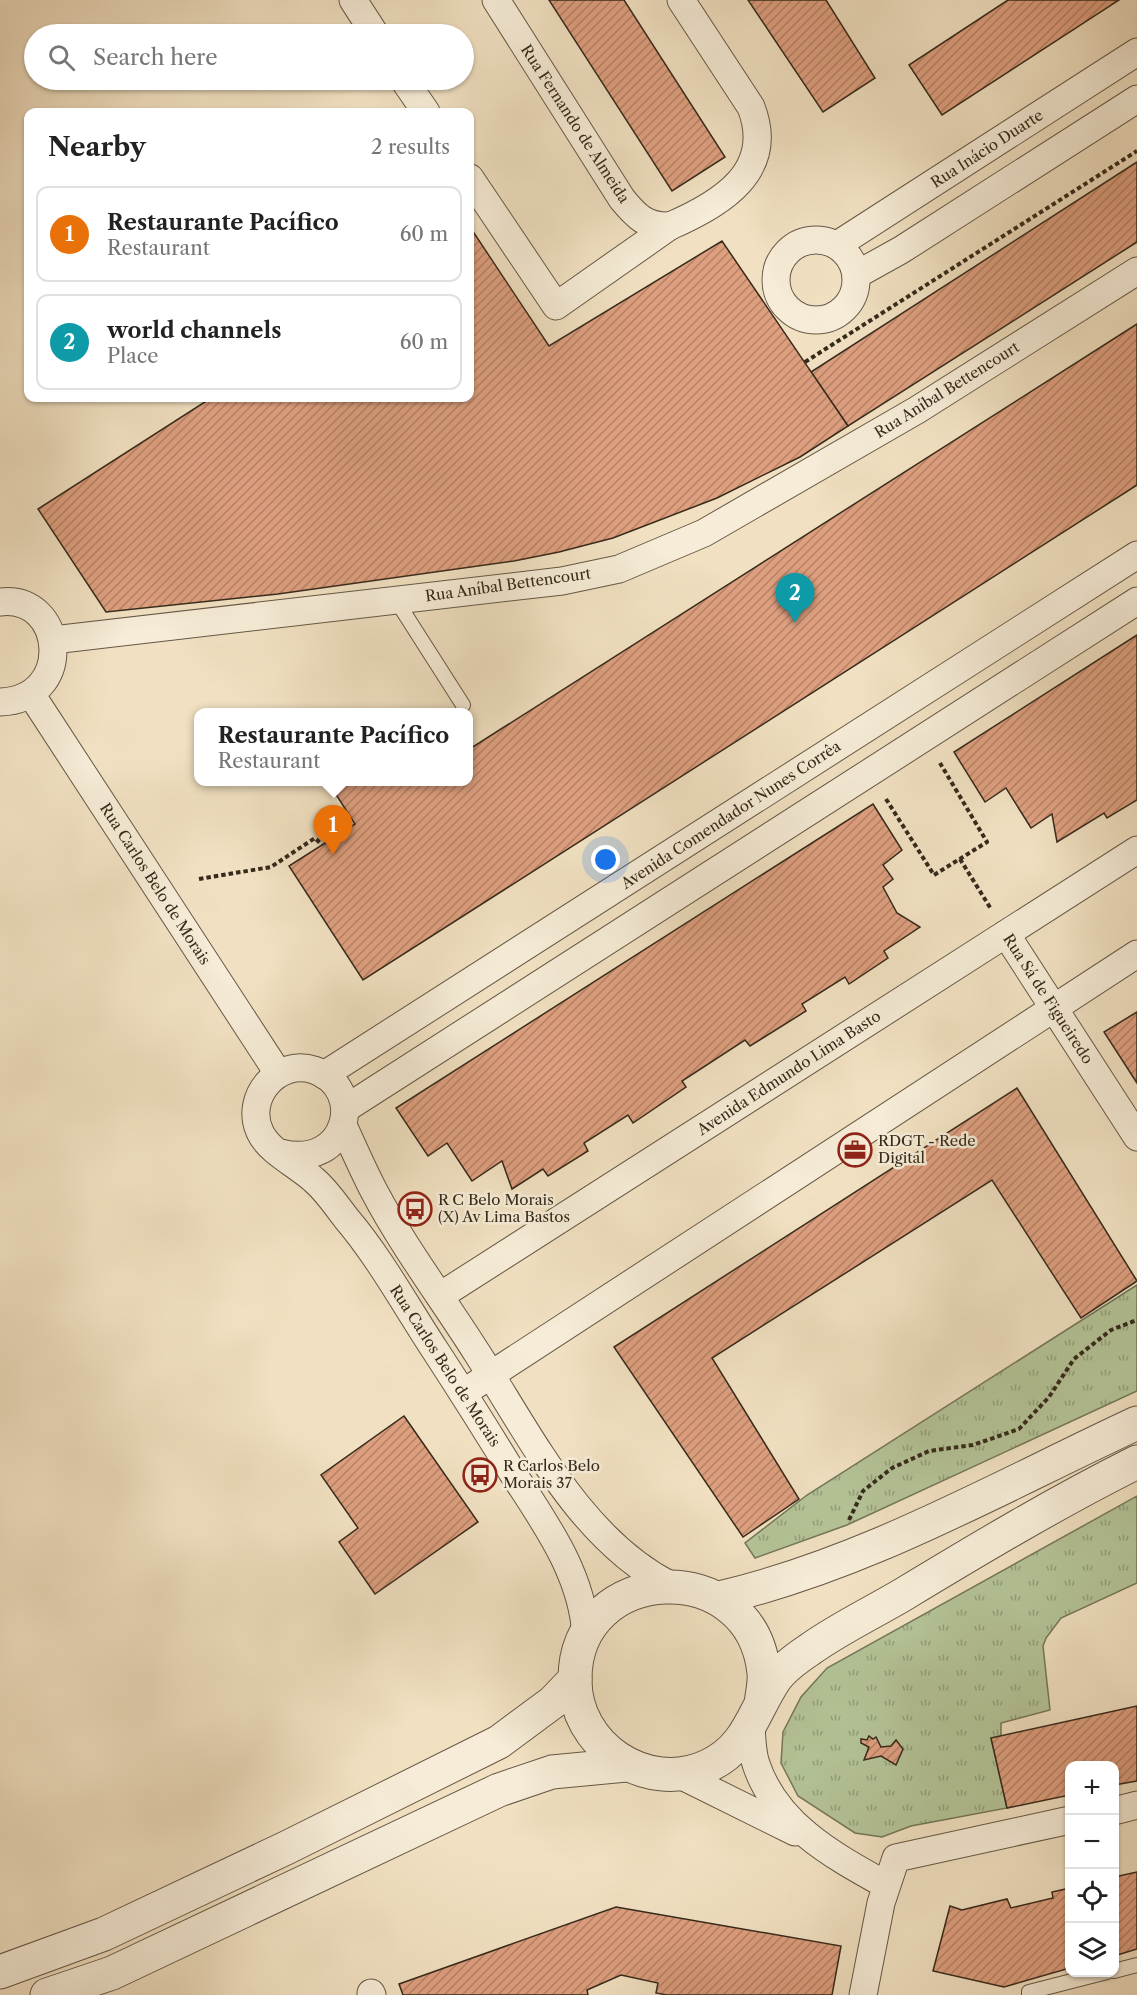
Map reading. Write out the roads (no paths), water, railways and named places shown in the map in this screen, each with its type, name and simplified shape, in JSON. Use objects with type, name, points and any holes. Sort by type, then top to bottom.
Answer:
[{"type":"street","points":[[353,0],[369,24]]},
{"type":"street","name":"Rua Fernando de Almeida","points":[[496,0],[622,199],[636,217],[654,227],[670,226]]},
{"type":"street","points":[[474,184],[556,306],[670,226],[690,218],[744,181],[753,165],[758,126],[751,107],[681,0]]},
{"type":"street","name":"Rua Inácio Duarte","points":[[837,245],[1137,52]]},
{"type":"street","points":[[411,90],[423,108]]},
{"type":"street","points":[[856,275],[901,250],[1137,99]]},
{"type":"street","points":[[811,240],[825,240],[837,245],[846,253],[856,275],[855,288],[850,300],[841,311],[830,317],[803,318],[791,311],[782,301],[777,289],[776,276],[787,252],[798,244],[811,240]]},
{"type":"street","name":"Rua Aníbal Bettencourt","points":[[53,640],[562,581],[620,569],[668,550],[742,512],[917,410],[1137,271]]},
{"type":"street","name":"Avenida Comendador Nunes Corrêa","points":[[324,1075],[1137,555]]},
{"type":"street","points":[[281,1153],[296,1157],[311,1156],[325,1150],[336,1139],[344,1117],[869,772],[1137,601]]},
{"type":"street","points":[[0,602],[22,605],[36,613],[47,625],[53,640],[54,655],[51,670],[43,684],[31,694],[17,701],[0,702]]},
{"type":"street","name":"Rua Carlos Belo de Morais","points":[[31,694],[278,1073],[264,1088],[255,1107],[261,1134],[269,1145],[316,1181],[352,1225],[463,1393],[561,1552],[584,1608],[586,1635]]},
{"type":"street","name":"Avenida Edmundo Lima Basto","points":[[440,1296],[1137,850]]},
{"type":"street","name":"Rua Sá de Figueiredo","points":[[1006,934],[1137,1137]]},
{"type":"street","points":[[463,1393],[1137,954]]},
{"type":"street","points":[[278,1073],[302,1068],[324,1075],[335,1084],[344,1117],[374,1191],[528,1435],[587,1518],[647,1573],[670,1585]]},
{"type":"street","points":[[718,1599],[834,1562],[886,1540],[1137,1422]]},
{"type":"street","points":[[816,1843],[791,1820],[764,1784],[755,1762],[756,1716],[764,1674],[757,1644],[742,1618],[704,1591],[670,1585],[645,1588],[621,1598],[601,1615],[586,1635],[577,1657],[575,1679],[577,1700],[583,1720],[594,1738],[609,1753],[626,1764],[651,1773],[678,1774],[707,1767],[732,1751],[756,1716],[775,1679],[809,1650],[1027,1521],[1137,1462]]},
{"type":"street","points":[[0,1972],[104,1934],[286,1848],[499,1742],[553,1702],[575,1679]]},
{"type":"street","points":[[47,1995],[111,1973],[499,1790],[552,1772],[626,1764]]},
{"type":"street","points":[[678,1774],[816,1843],[886,1885]]},
{"type":"street","points":[[1119,1809],[1137,1805]]},
{"type":"street","points":[[863,1995],[886,1885],[896,1858],[1065,1821]]},
{"type":"lane","points":[[396,600],[464,705]]},
{"type":"lane","points":[[1119,1970],[1137,1965]]},
{"type":"lane","points":[[1029,1995],[1029,1992],[1088,1977]]},
{"type":"place","name":"world channels","points":[[795,623]]},
{"type":"place","name":"Restaurante Pacífico","points":[[333,855]]},
{"type":"place","name":"RDGT - Rede Digital","points":[[855,1150]]},
{"type":"place","name":"R C Belo Morais (X) Av Lima Bastos","points":[[415,1209]]},
{"type":"place","name":"R Carlos Belo Morais 37","points":[[480,1475]]}]
